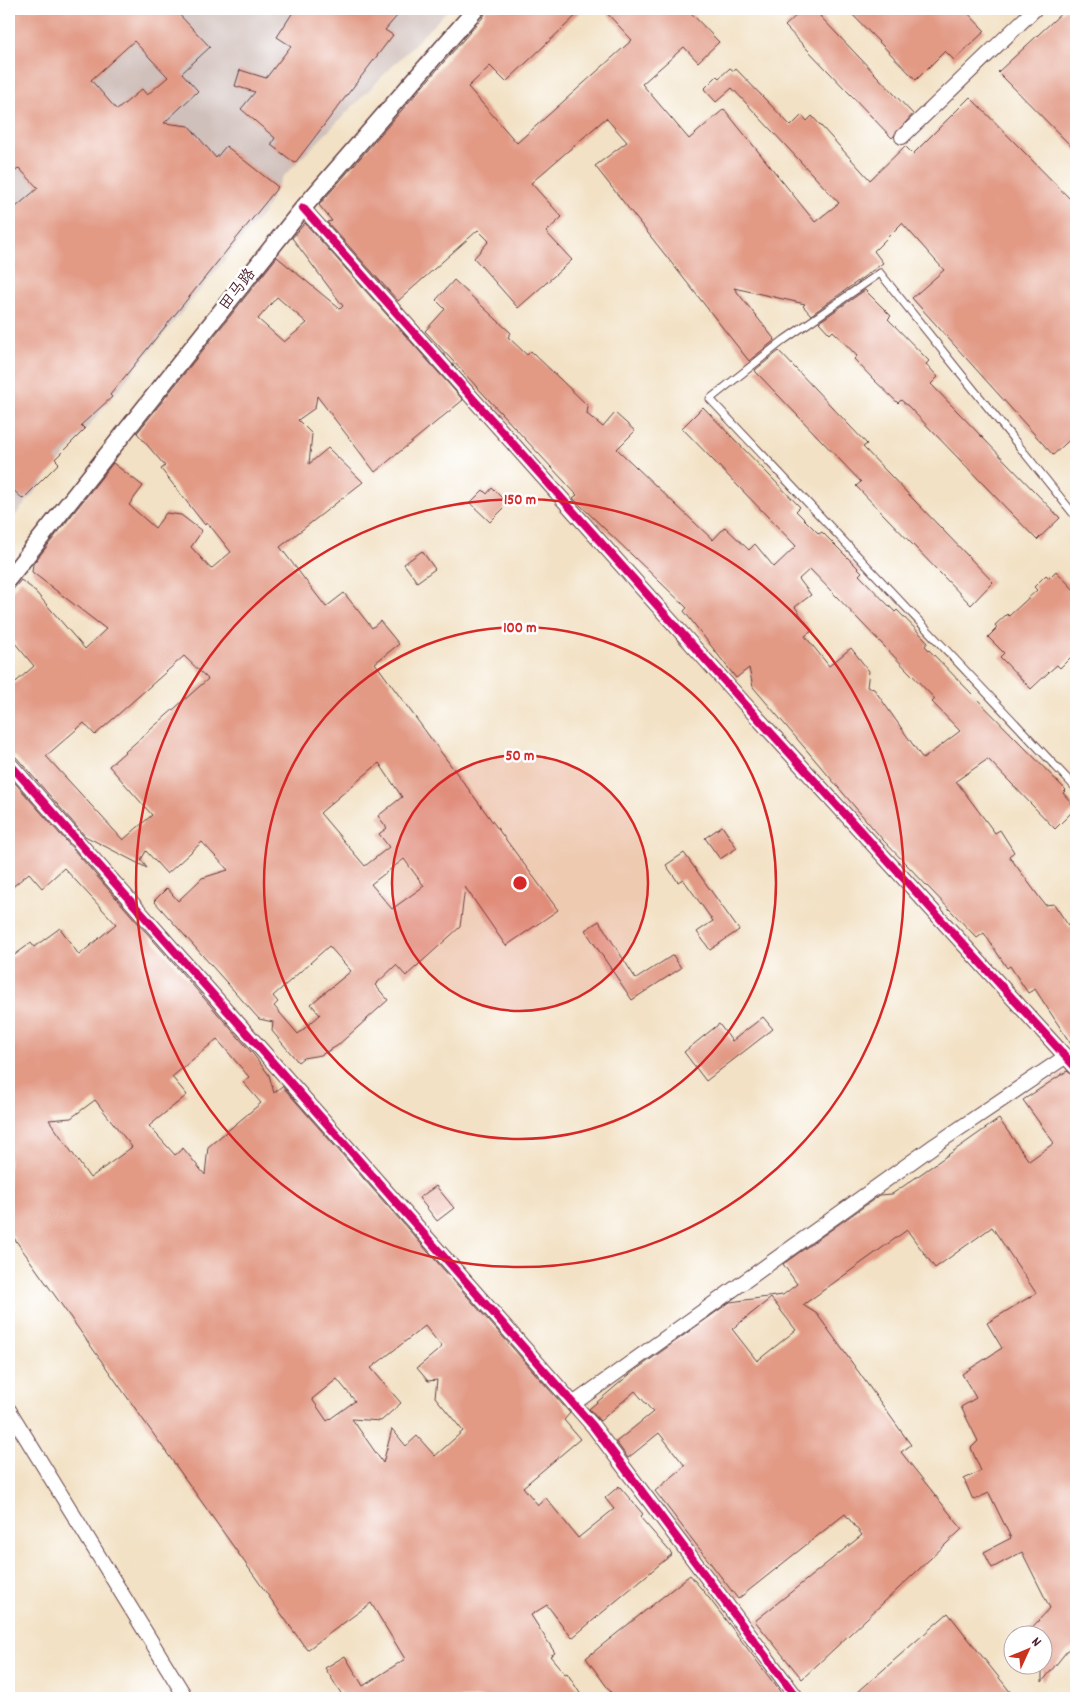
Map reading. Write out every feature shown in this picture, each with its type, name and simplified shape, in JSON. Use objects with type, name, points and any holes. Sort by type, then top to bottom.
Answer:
[{"type":"street","name":"田马路","points":[[9,578],[303,208],[476,9]]},
{"type":"street","points":[[902,137],[1035,9]]},
{"type":"street","points":[[303,208],[750,710],[1076,1068]]},
{"type":"street","points":[[9,763],[592,1426],[797,1698]]},
{"type":"street","points":[[573,1404],[935,1145],[1065,1056]]},
{"type":"street","points":[[9,1410],[186,1698]]},
{"type":"lane","points":[[1076,517],[880,273],[784,340],[710,399],[1076,788]]},
{"type":"shaded area","points":[[9,9],[449,9],[282,178],[264,212],[9,523]]},
{"type":"building","points":[[9,9],[174,9],[210,47],[182,73],[198,91],[164,123],[189,126],[216,158],[226,146],[278,187],[110,395],[112,397],[81,425],[85,429],[55,459],[59,463],[23,499],[9,486],[9,213],[38,188],[19,168],[9,177]],"holes":[[[134,41],[168,77],[147,95],[142,89],[117,110],[91,80]]]},
{"type":"building","points":[[295,9],[403,9],[385,30],[393,35],[295,163],[271,145],[275,138],[241,109],[255,92],[235,86],[240,70],[266,78],[291,46],[277,37]]},
{"type":"building","points":[[486,9],[583,9],[506,82],[490,66],[468,87],[517,143],[632,40],[603,9],[687,9],[719,42],[698,62],[684,47],[642,84],[689,139],[724,109],[815,222],[839,203],[732,88],[716,102],[704,89],[717,76],[719,78],[730,68],[734,71],[736,69],[791,126],[802,115],[807,121],[812,116],[870,180],[905,146],[913,154],[970,97],[1076,205],[1076,434],[1053,455],[912,298],[944,270],[902,223],[874,251],[883,263],[811,315],[803,306],[805,304],[734,288],[775,340],[749,361],[595,166],[627,142],[606,118],[531,183],[562,217],[546,232],[572,260],[518,308],[474,258],[489,241],[478,230],[398,301],[327,222],[332,221],[319,205],[484,16]]},
{"type":"building","points":[[803,9],[827,9],[820,16],[913,114],[892,138],[785,26]]},
{"type":"building","points":[[847,9],[964,9],[985,31],[954,60],[945,51],[916,80]]},
{"type":"building","points":[[1066,9],[1076,9],[1076,151],[998,72]]},
{"type":"building","points":[[305,223],[463,400],[375,472],[317,396],[315,408],[298,420],[312,434],[309,464],[328,448],[363,482],[280,547],[326,607],[344,593],[372,628],[380,621],[399,644],[375,663],[558,910],[506,946],[465,887],[460,927],[406,976],[396,965],[375,985],[388,1000],[337,1046],[321,1055],[303,1058],[298,1062],[272,1031],[273,1022],[259,1019],[154,901],[167,888],[178,901],[202,878],[228,870],[202,842],[167,874],[146,851],[141,860],[147,868],[85,836],[16,757],[9,754],[9,688],[34,666],[9,636],[9,594],[21,580],[33,589],[85,649],[106,629],[32,572],[33,564],[113,463],[143,486],[129,505],[155,528],[166,513],[181,515],[202,531],[191,547],[211,569],[231,552],[207,522],[205,525],[161,469],[165,466],[137,433],[277,257],[340,309],[343,306],[292,238]],"holes":[[[277,297],[307,323],[284,342],[258,319]],[[184,656],[208,679],[109,766],[152,815],[123,840],[46,756],[84,723],[95,735]],[[379,763],[402,797],[378,816],[387,828],[379,834],[389,847],[365,866],[320,813]],[[404,859],[424,886],[392,909],[371,884]],[[329,946],[351,971],[311,1004],[320,1015],[298,1034],[274,1006],[278,1002],[273,996]]]},
{"type":"building","points":[[454,280],[511,333],[508,337],[527,355],[531,351],[588,406],[587,414],[603,427],[615,413],[635,431],[617,449],[713,540],[725,527],[749,550],[755,544],[774,567],[796,546],[682,428],[703,407],[800,507],[796,511],[819,534],[822,532],[862,572],[859,575],[928,642],[925,646],[1066,790],[1063,793],[1076,808],[1055,829],[988,759],[956,781],[995,833],[1000,830],[1014,852],[1009,856],[1045,905],[1054,904],[1070,928],[1076,923],[1076,1052],[1035,989],[1028,993],[1010,966],[1007,968],[984,933],[977,938],[883,840],[753,687],[749,668],[736,678],[684,611],[687,608],[573,498],[577,495],[425,331],[445,309],[436,300]],"holes":[[[810,569],[935,699],[932,702],[960,731],[923,759],[874,689],[867,687],[869,671],[851,648],[829,666],[805,636],[812,631],[795,607],[811,595],[799,579]]]},
{"type":"building","points":[[865,290],[891,316],[888,319],[929,361],[926,364],[938,377],[931,384],[1060,518],[1037,540],[908,406],[901,400],[898,403],[874,380],[854,359],[857,356],[833,331],[830,334],[819,322]]},
{"type":"building","points":[[779,351],[867,444],[863,447],[993,582],[971,605],[856,486],[861,482],[756,372],[755,370]]},
{"type":"building","points":[[492,488],[508,504],[490,522],[470,503],[483,490],[487,494]]},
{"type":"building","points":[[422,551],[435,569],[417,582],[404,564]]},
{"type":"building","points":[[1056,571],[1076,592],[1076,652],[1060,668],[1057,665],[1031,689],[1000,657],[1004,653],[988,637],[997,628],[995,625],[1007,614],[1009,616],[1037,590],[1034,587],[1046,575],[1049,578]]},
{"type":"building","points":[[9,776],[253,1054],[269,1075],[274,1093],[282,1086],[570,1413],[564,1420],[580,1439],[523,1487],[538,1505],[546,1498],[578,1538],[614,1509],[605,1498],[619,1486],[643,1514],[640,1517],[672,1554],[572,1638],[547,1605],[531,1615],[555,1653],[550,1656],[565,1674],[567,1673],[583,1698],[344,1698],[325,1668],[345,1656],[363,1686],[405,1659],[371,1603],[307,1650],[9,1231],[9,959],[31,943],[34,947],[60,928],[79,955],[116,924],[64,868],[42,888],[29,873],[9,890]],"holes":[[[217,1039],[249,1077],[243,1082],[261,1103],[208,1147],[205,1175],[183,1148],[175,1155],[149,1126],[187,1095],[172,1077]],[[95,1100],[132,1147],[90,1178],[49,1120],[71,1118]],[[425,1326],[442,1347],[417,1368],[428,1381],[437,1380],[435,1397],[463,1431],[435,1456],[417,1436],[406,1446],[392,1429],[383,1463],[352,1419],[381,1421],[401,1403],[371,1368]],[[337,1379],[355,1401],[327,1421],[312,1399]]]},
{"type":"building","points":[[722,826],[737,848],[720,859],[705,838]]},
{"type":"building","points":[[684,853],[739,930],[710,950],[697,932],[713,921],[683,879],[678,882],[666,865]]},
{"type":"building","points":[[599,921],[636,979],[673,955],[681,968],[632,1000],[585,930]]},
{"type":"building","points":[[763,1017],[773,1029],[706,1081],[684,1052],[719,1024],[732,1041]]},
{"type":"building","points":[[1067,1071],[1076,1077],[1076,1645],[1067,1651],[1052,1670],[1052,1624],[1035,1624],[1050,1608],[1022,1552],[992,1568],[984,1552],[1011,1538],[989,1493],[973,1500],[964,1479],[981,1471],[971,1448],[978,1441],[961,1407],[976,1398],[962,1374],[1002,1348],[987,1323],[1036,1293],[992,1227],[935,1268],[907,1230],[803,1305],[817,1314],[911,1445],[901,1452],[962,1529],[802,1679],[755,1621],[862,1535],[845,1514],[738,1599],[655,1491],[685,1466],[659,1433],[628,1458],[616,1442],[653,1412],[635,1391],[600,1421],[589,1409],[630,1374],[730,1302],[783,1295],[797,1284],[783,1264],[880,1195],[892,1194],[999,1119],[1029,1161],[1054,1143],[1023,1100]],"holes":[[[771,1298],[796,1330],[757,1361],[732,1329]]]},
{"type":"building","points":[[436,1186],[454,1208],[437,1221],[419,1198]]},
{"type":"building","points":[[690,1575],[785,1698],[615,1698],[586,1658]]},
{"type":"building","points":[[948,1613],[1015,1698],[851,1698]]},
{"type":"building","points":[[1042,1674],[1048,1674],[1042,1682]]},
{"type":"cycle path","points":[[303,208],[744,703],[1076,1068]]},
{"type":"cycle path","points":[[9,763],[593,1426],[797,1698]]}]
